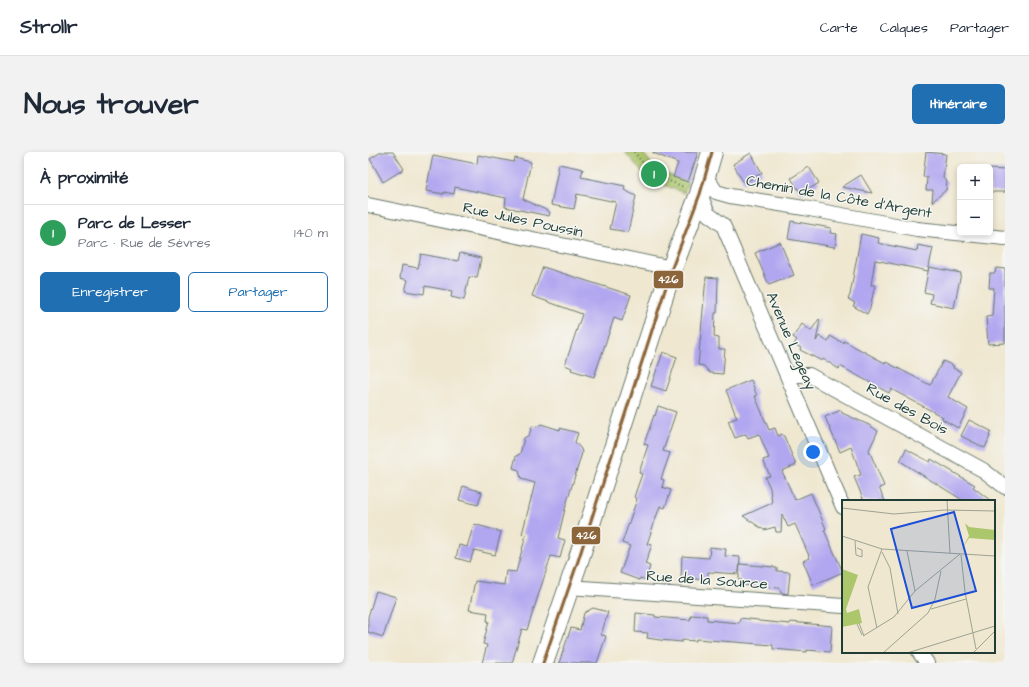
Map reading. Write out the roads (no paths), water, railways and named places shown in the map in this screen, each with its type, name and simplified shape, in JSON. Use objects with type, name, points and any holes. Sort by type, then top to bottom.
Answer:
[{"type":"main road","points":[[543,663],[672,268],[700,194],[712,152]]},
{"type":"street","name":"Chemin de la Côte d'Argent","points":[[700,194],[711,184],[716,192],[730,196],[917,229],[1005,238]]},
{"type":"street","name":"Avenue Legeay","points":[[700,194],[708,214],[723,224],[842,505]]},
{"type":"street","name":"Rue Jules Poussin","points":[[368,205],[672,268]]},
{"type":"street","name":"Rue des Bois","points":[[788,375],[809,375],[982,470],[1005,488]]},
{"type":"street","name":"Rue de la Source","points":[[568,587],[842,606]]},
{"type":"street","points":[[920,653],[927,663]]},
{"type":"place","name":"Parc de Lesser","points":[[654,174]]}]
